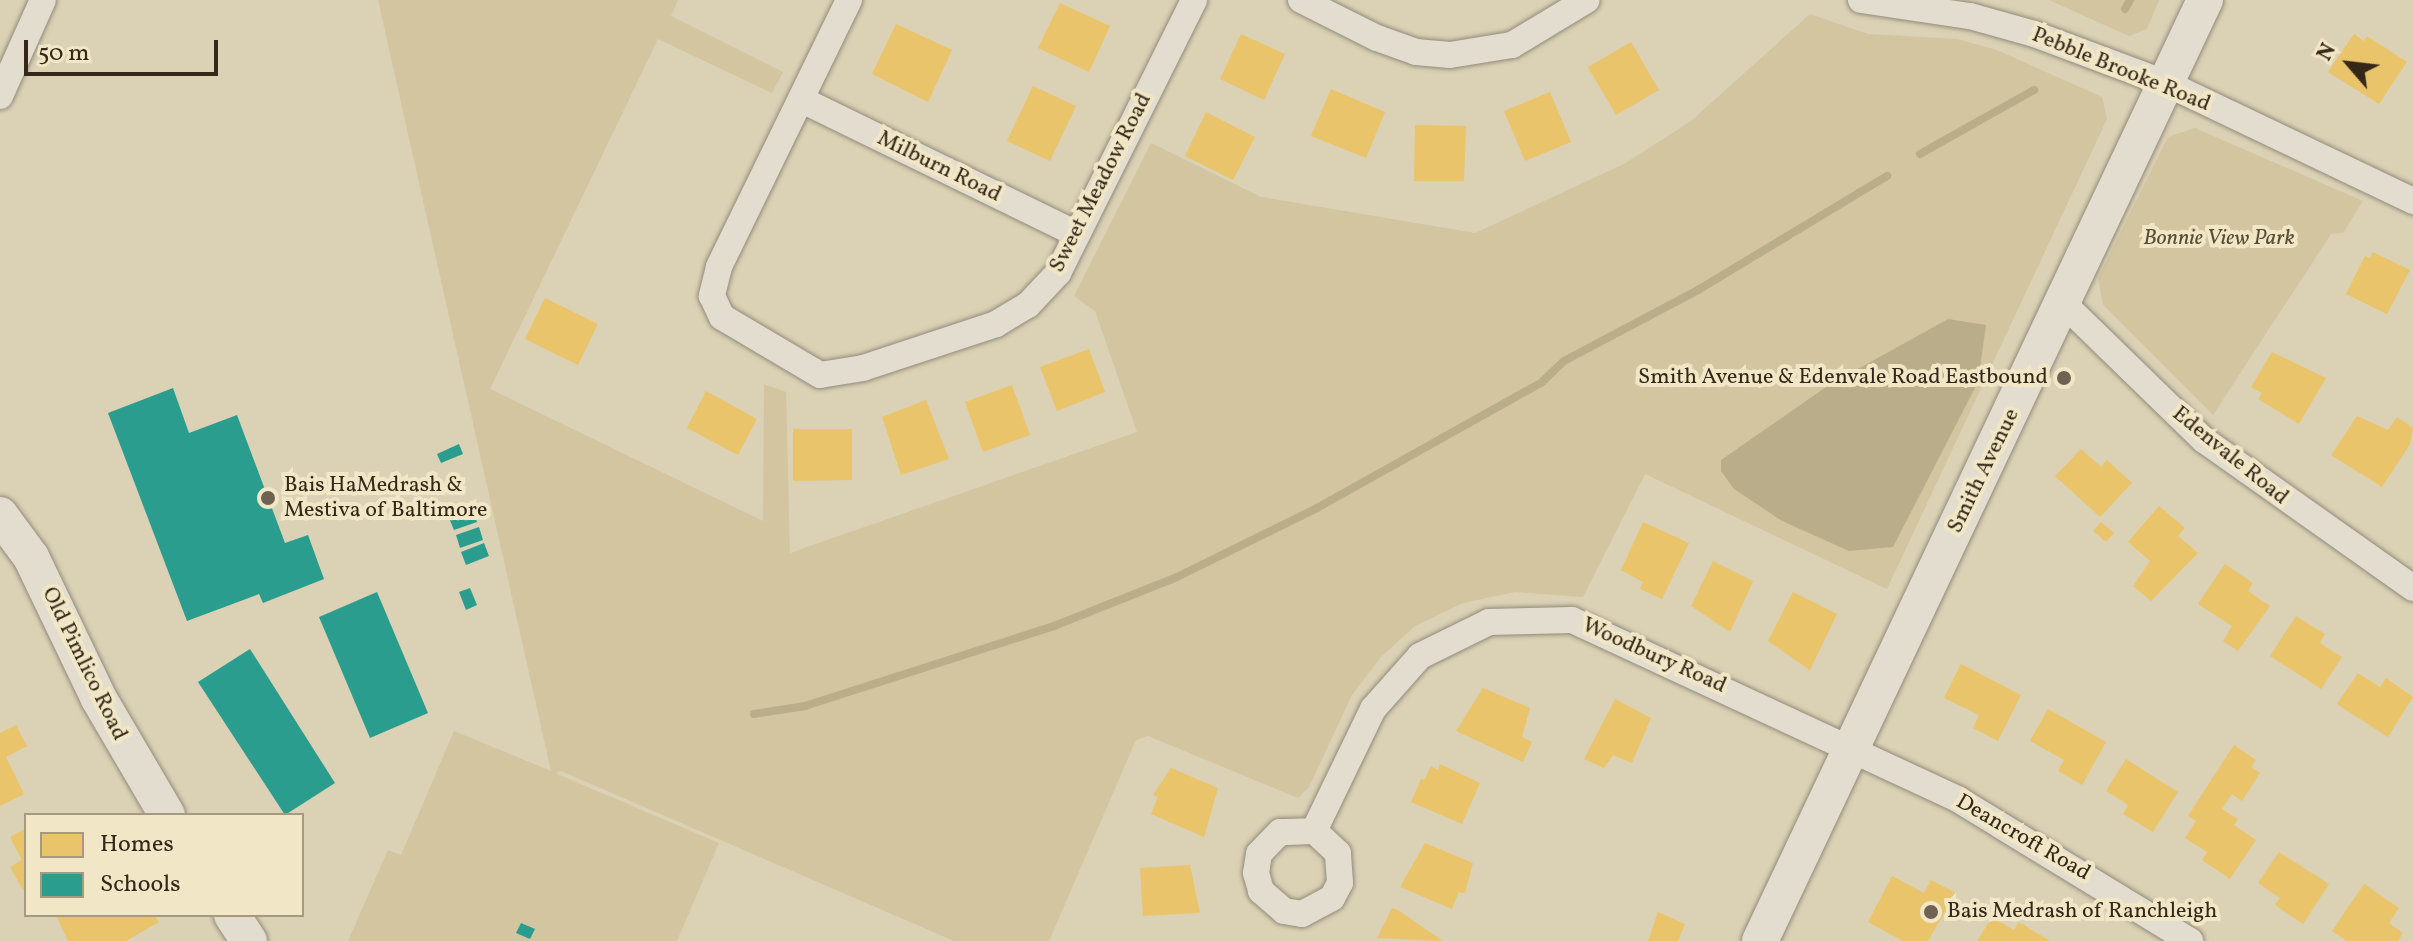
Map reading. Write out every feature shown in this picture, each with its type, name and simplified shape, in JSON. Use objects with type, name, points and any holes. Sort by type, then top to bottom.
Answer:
[{"type":"main road","name":"Smith Avenue","points":[[1760,941],[2064,304],[2205,0]]},
{"type":"main road","name":"Old Pimlico Road","points":[[0,515],[31,557],[99,699],[166,813]]},
{"type":"main road","points":[[233,917],[249,941]]},
{"type":"street","points":[[0,96],[43,0]]},
{"type":"street","name":"Sweet Meadow Road","points":[[849,0],[719,267],[712,296],[722,317],[820,375],[863,368],[996,324],[1028,305],[1058,273],[1194,0]]},
{"type":"street","points":[[1301,0],[1377,38],[1416,52],[1450,55],[1512,45],[1587,0]]},
{"type":"street","name":"Pebble Brooke Road","points":[[1861,0],[2003,23],[2168,84],[2413,201]]},
{"type":"street","name":"Milburn Road","points":[[802,100],[1077,234]]},
{"type":"street","name":"Edenvale Road","points":[[2064,304],[2204,440],[2413,588]]},
{"type":"street","name":"Woodbury Road","points":[[1314,831],[1363,728],[1389,688],[1420,656],[1489,622],[1572,620],[1851,745]]},
{"type":"street","name":"Deancroft Road","points":[[1851,745],[2046,849],[2190,941]]},
{"type":"green space","points":[[378,0],[678,0],[671,16],[783,72],[772,93],[658,39],[490,389],[763,521],[764,384],[786,392],[790,553],[1137,432],[1095,311],[1074,296],[1151,143],[1261,197],[1475,233],[1624,164],[1691,121],[1810,14],[1868,34],[1957,39],[1997,50],[2102,97],[2107,119],[1887,589],[1645,474],[1583,597],[1515,592],[1463,603],[1415,626],[1380,658],[1352,695],[1309,787],[1298,798],[1148,736],[1136,740],[1049,941],[954,941],[561,771],[555,773],[719,843],[677,941],[348,941],[388,850],[401,855],[454,731],[551,771]]},
{"type":"green space","points":[[2049,0],[2159,0],[2147,29],[2129,36]]},
{"type":"green space","name":"Bonnie View Park","points":[[2195,128],[2363,201],[2343,233],[2331,234],[2213,415],[2103,305],[2098,278],[2168,137]]},
{"type":"shaded area","points":[[1948,319],[1986,325],[1978,382],[1893,547],[1849,551],[1782,521],[1734,489],[1721,471],[1721,460],[1829,385]]},
{"type":"building: Homes","points":[[1060,3],[1110,26],[1089,72],[1038,48]]},
{"type":"building: Homes","points":[[896,24],[952,50],[928,102],[872,74]]},
{"type":"building: Homes","points":[[1241,34],[1285,54],[1264,100],[1220,79]]},
{"type":"building: Homes","points":[[2354,34],[2364,41],[2367,36],[2407,62],[2379,104],[2328,72]]},
{"type":"building: Homes","points":[[1631,42],[1659,90],[1616,115],[1588,67]]},
{"type":"building: Homes","points":[[1033,86],[1076,106],[1050,161],[1007,141]]},
{"type":"building: Homes","points":[[1331,89],[1385,112],[1366,158],[1311,136]]},
{"type":"building: Homes","points":[[1550,92],[1571,142],[1525,161],[1504,111]]},
{"type":"building: Homes","points":[[1206,112],[1255,137],[1233,180],[1185,156]]},
{"type":"building: Homes","points":[[1415,125],[1466,126],[1464,181],[1414,181]]},
{"type":"building: Homes","points":[[2373,252],[2410,270],[2387,314],[2346,294],[2365,256],[2370,258]]},
{"type":"building: Homes","points":[[545,298],[598,324],[578,365],[525,339]]},
{"type":"building: Homes","points":[[1089,349],[1105,392],[1057,411],[1040,367]]},
{"type":"building: Homes","points":[[2272,352],[2326,378],[2299,424],[2258,399],[2262,393],[2251,387]]},
{"type":"building: Homes","points":[[1012,385],[1030,435],[983,452],[965,402]]},
{"type":"building: Homes","points":[[706,391],[757,419],[738,455],[687,428]]},
{"type":"building: Homes","points":[[926,400],[949,459],[901,475],[882,417]]},
{"type":"building: Homes","points":[[2357,416],[2388,430],[2397,417],[2413,428],[2410,444],[2382,487],[2331,455]]},
{"type":"building: Homes","points":[[793,429],[852,429],[852,480],[793,481]]},
{"type":"building: Homes","points":[[2081,449],[2101,467],[2107,460],[2132,483],[2100,517],[2055,476]]},
{"type":"building: Homes","points":[[2159,506],[2185,528],[2178,536],[2198,553],[2151,601],[2133,586],[2150,561],[2128,542]]},
{"type":"building: Homes","points":[[1643,522],[1689,543],[1662,599],[1640,589],[1643,582],[1621,570]]},
{"type":"building: Homes","points":[[2101,522],[2114,533],[2106,542],[2093,531]]},
{"type":"building: Homes","points":[[1713,561],[1753,581],[1730,632],[1691,606]]},
{"type":"building: Homes","points":[[2225,564],[2253,583],[2248,591],[2270,606],[2238,651],[2223,641],[2232,626],[2198,604]]},
{"type":"building: Homes","points":[[1793,592],[1837,614],[1810,670],[1768,641]]},
{"type":"building: Homes","points":[[2296,616],[2325,634],[2320,643],[2342,657],[2321,689],[2270,656]]},
{"type":"building: Homes","points":[[1961,664],[2021,695],[1998,741],[1973,728],[1979,715],[1944,698]]},
{"type":"building: Homes","points":[[2358,673],[2380,687],[2386,678],[2413,697],[2388,737],[2337,704]]},
{"type":"building: Homes","points":[[1483,688],[1530,708],[1522,737],[1532,742],[1523,762],[1456,731]]},
{"type":"building: Homes","points":[[1615,699],[1651,718],[1632,763],[1613,755],[1604,768],[1584,759]]},
{"type":"building: Homes","points":[[2048,709],[2106,742],[2082,785],[2058,771],[2064,760],[2030,741]]},
{"type":"building: Homes","points":[[16,725],[27,746],[6,757],[24,794],[0,806],[0,733]]},
{"type":"building: Homes","points":[[2234,745],[2256,760],[2251,767],[2260,773],[2242,801],[2232,794],[2222,809],[2238,819],[2234,825],[2256,840],[2230,879],[2202,860],[2207,852],[2185,838],[2196,821],[2188,816]]},
{"type":"building: Homes","points":[[2126,759],[2178,792],[2153,832],[2123,814],[2128,805],[2106,791]]},
{"type":"building: Homes","points":[[1440,764],[1480,783],[1462,824],[1411,802],[1421,779],[1424,780],[1431,766],[1438,770]]},
{"type":"building: Homes","points":[[1171,768],[1218,788],[1204,837],[1151,814],[1158,797],[1153,795]]},
{"type":"building: Homes","points":[[24,829],[23,890],[10,867],[22,860],[10,837]]},
{"type":"building: Homes","points":[[1425,843],[1473,863],[1465,893],[1459,892],[1452,909],[1400,887]]},
{"type":"building: Homes","points":[[2279,852],[2329,884],[2303,924],[2275,905],[2280,898],[2258,883]]},
{"type":"building: Homes","points":[[1190,865],[1200,913],[1143,916],[1140,868]]},
{"type":"building: Homes","points":[[1892,876],[1924,893],[1931,880],[1956,893],[1928,941],[1903,941],[1868,922]]},
{"type":"building: Homes","points":[[2364,884],[2399,908],[2389,923],[2403,933],[2398,941],[2347,941],[2332,931]]},
{"type":"building: Homes","points":[[1392,908],[1398,910],[1443,941],[1377,938]]},
{"type":"building: Homes","points":[[1658,912],[1685,924],[1678,941],[1648,941]]},
{"type":"building: Homes","points":[[57,917],[155,917],[159,922],[126,941],[68,941]]},
{"type":"building: Homes","points":[[1992,917],[2014,930],[2019,922],[2050,941],[1977,941]]},
{"type":"building: Schools","points":[[173,388],[189,433],[237,415],[285,543],[308,535],[324,579],[263,603],[259,594],[187,621],[108,413]]},
{"type":"building: Schools","points":[[459,444],[463,454],[441,463],[437,454]]},
{"type":"building: Schools","points":[[473,509],[477,522],[454,530],[449,518]]},
{"type":"building: Schools","points":[[479,527],[483,540],[460,548],[456,535]]},
{"type":"building: Schools","points":[[484,543],[489,556],[466,565],[461,552]]},
{"type":"building: Schools","points":[[470,588],[477,605],[466,610],[459,592]]},
{"type":"building: Schools","points":[[377,592],[428,713],[370,738],[319,617]]},
{"type":"building: Schools","points":[[250,649],[335,783],[284,813],[198,682]]},
{"type":"building: Schools","points":[[521,923],[535,929],[530,939],[516,933]]},
{"type":"waterway","points":[[2125,9],[2130,0]]},
{"type":"waterway","points":[[1920,154],[2034,90]]},
{"type":"waterway","points":[[754,714],[805,706],[1054,626],[1177,577],[1317,508],[1541,383],[1564,361],[1698,290],[1887,176]]},
{"type":"place","name":"Smith Avenue & Edenvale Road Eastbound","points":[[2064,378]]},
{"type":"place","name":"Bais HaMedrash & Mestiva of Baltimore","points":[[268,498]]},
{"type":"place","name":"Bais Medrash of Ranchleigh","points":[[1931,912]]}]
